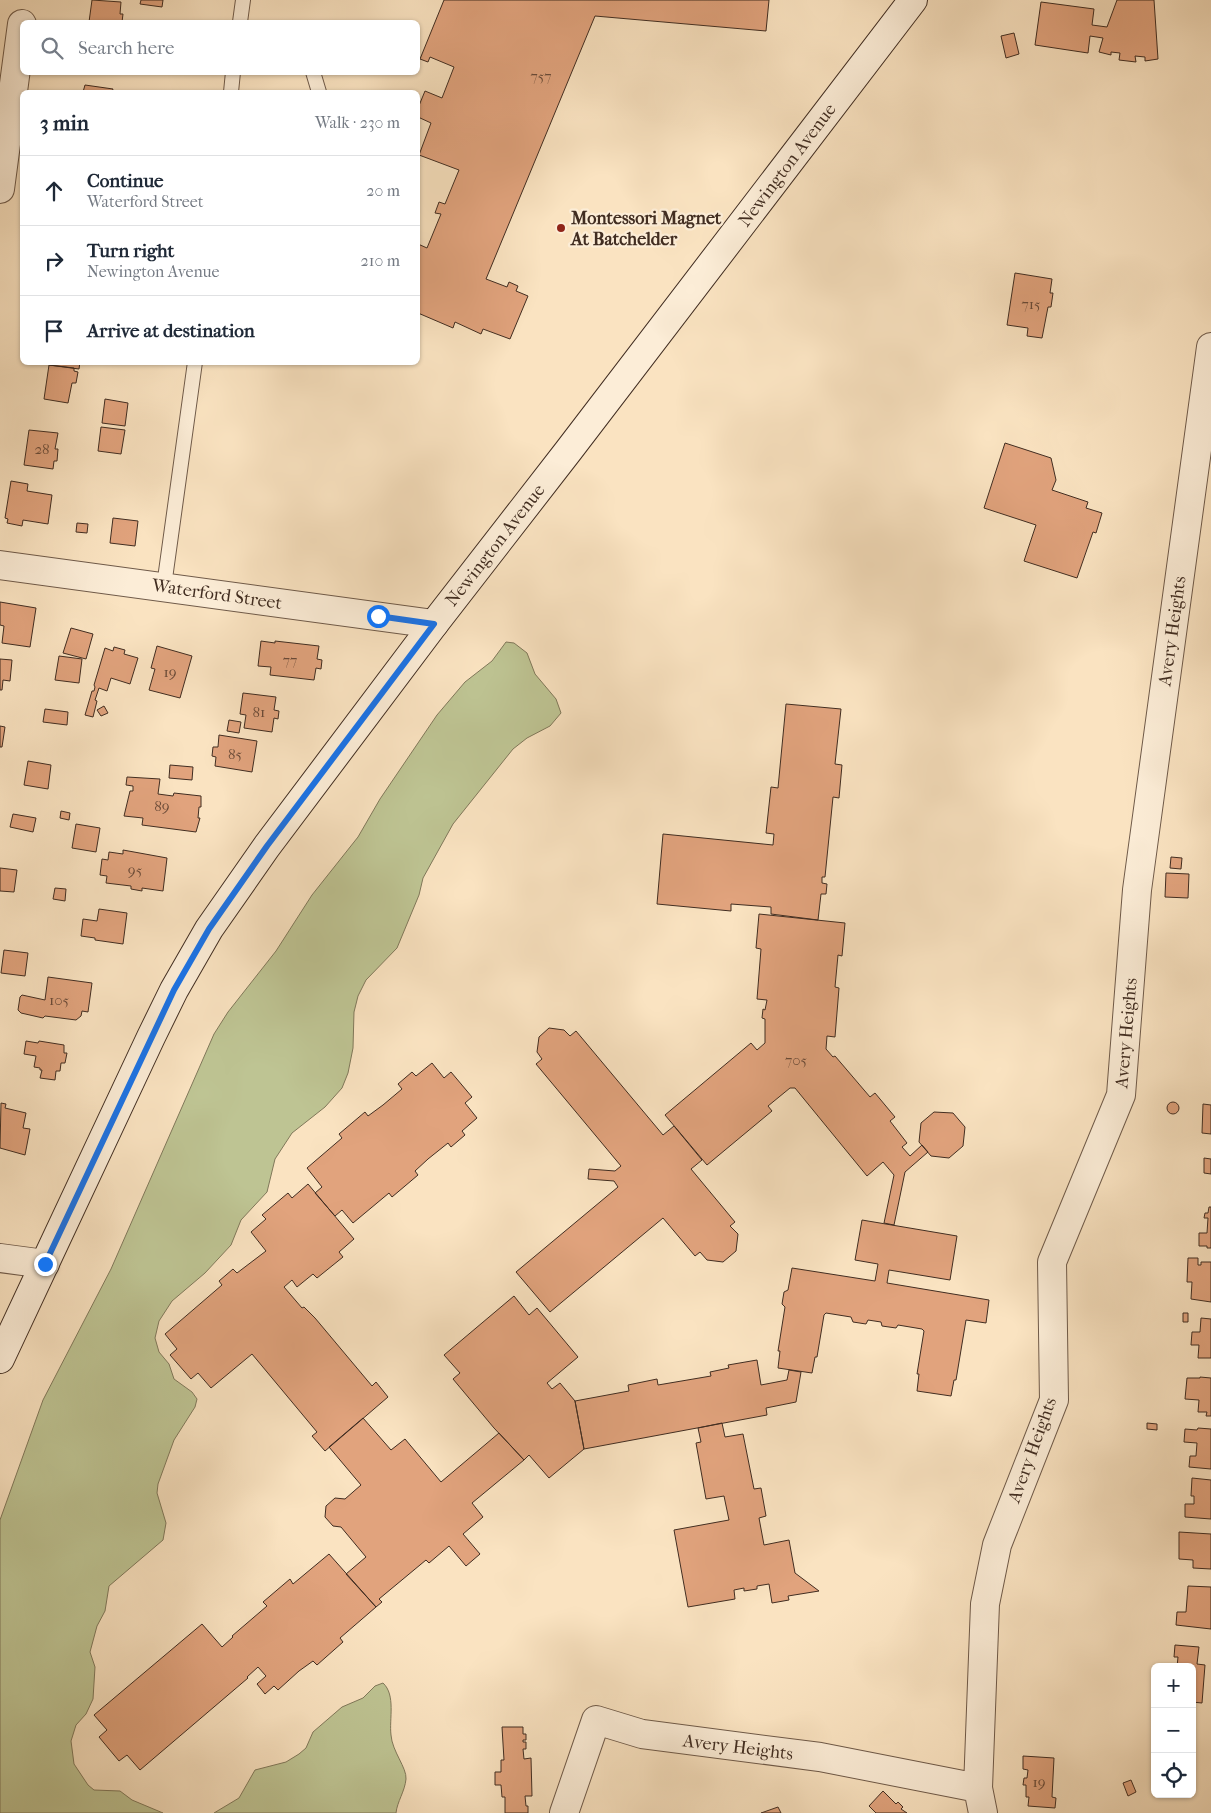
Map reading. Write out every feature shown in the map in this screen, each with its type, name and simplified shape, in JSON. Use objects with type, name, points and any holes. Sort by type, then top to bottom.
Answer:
[{"type":"street","points":[[23,20],[26,0]]},
{"type":"street","name":"Newington Avenue","points":[[0,1359],[155,1029],[174,990],[209,929],[267,846],[434,624],[913,0]]},
{"type":"street","points":[[0,189],[20,45]]},
{"type":"street","name":"Avery Heights","points":[[564,1813],[596,1720],[642,1734],[820,1757],[980,1800],[985,1604],[997,1545],[1054,1400],[1052,1262],[1121,1095],[1137,890],[1211,347]]},
{"type":"street","name":"Waterford Street","points":[[0,565],[434,624]]},
{"type":"street","points":[[0,1258],[45,1264]]},
{"type":"lane","points":[[240,20],[243,0]]},
{"type":"lane","points":[[231,90],[233,75]]},
{"type":"lane","points":[[314,75],[318,90]]},
{"type":"lane","points":[[164,586],[195,365]]},
{"type":"green space","points":[[506,642],[514,643],[527,653],[535,674],[556,699],[561,713],[550,726],[527,738],[513,749],[453,824],[423,878],[419,895],[397,948],[366,980],[358,996],[354,1012],[353,1048],[348,1073],[342,1088],[325,1107],[292,1133],[275,1159],[267,1192],[241,1220],[231,1245],[205,1273],[172,1301],[159,1321],[155,1338],[159,1352],[169,1364],[174,1379],[192,1392],[197,1399],[195,1407],[174,1440],[158,1484],[157,1493],[166,1523],[163,1540],[109,1586],[105,1611],[97,1626],[90,1652],[95,1667],[93,1699],[86,1714],[76,1725],[71,1741],[74,1764],[88,1785],[94,1790],[120,1791],[132,1800],[163,1813],[0,1813],[0,1520],[43,1400],[111,1269],[214,1034],[228,1012],[276,951],[312,895],[358,837],[380,799],[437,715],[465,682],[492,661]]},
{"type":"green space","points":[[383,1683],[387,1688],[391,1701],[392,1741],[406,1775],[396,1813],[214,1813],[239,1798],[255,1770],[286,1762],[299,1754],[306,1748],[313,1732],[342,1707],[363,1698],[375,1686]]},
{"type":"building","points":[[92,0],[121,2],[120,14],[123,14],[122,20],[89,20]]},
{"type":"building","points":[[141,0],[163,0],[162,7],[140,4]]},
{"type":"building","points":[[444,0],[769,0],[766,31],[595,16],[486,279],[507,287],[509,282],[518,286],[516,291],[528,296],[510,339],[483,329],[481,334],[455,322],[453,328],[420,314],[420,245],[427,248],[441,214],[435,213],[439,202],[445,204],[459,170],[420,155],[431,123],[420,118],[420,103],[425,91],[442,98],[454,67],[430,57],[428,62],[420,59]]},
{"type":"building","points":[[1117,0],[1154,0],[1158,59],[1145,61],[1145,57],[1135,56],[1136,62],[1119,60],[1120,53],[1111,52],[1111,55],[1099,52],[1103,38],[1090,36],[1088,53],[1035,45],[1041,2],[1094,9],[1092,25],[1107,27]]},
{"type":"building","points":[[1014,33],[1019,54],[1006,58],[1001,36]]},
{"type":"building","points":[[85,85],[113,89],[113,90],[84,90]]},
{"type":"building","points":[[1015,273],[1052,279],[1051,307],[1048,307],[1042,338],[1027,336],[1028,328],[1007,325]]},
{"type":"building","points":[[49,365],[80,365],[79,369]]},
{"type":"building","points":[[49,365],[74,368],[74,371],[78,372],[76,383],[72,383],[68,403],[44,399]]},
{"type":"building","points":[[105,399],[128,403],[125,426],[102,423]]},
{"type":"building","points":[[101,427],[125,430],[121,454],[98,451]]},
{"type":"building","points":[[29,430],[58,433],[55,449],[58,449],[57,461],[54,461],[53,469],[24,465]]},
{"type":"building","points":[[1005,443],[1051,458],[1056,480],[1052,490],[1088,502],[1086,508],[1102,513],[1096,533],[1093,532],[1077,578],[1024,561],[1036,525],[984,508]]},
{"type":"building","points":[[11,481],[28,484],[27,491],[52,495],[48,524],[23,520],[22,526],[7,523],[8,519],[5,518]]},
{"type":"building","points":[[113,518],[138,521],[135,546],[110,543]]},
{"type":"building","points":[[77,523],[88,524],[87,533],[76,532]]},
{"type":"building","points":[[0,602],[36,608],[30,647],[2,643],[4,626],[0,625]]},
{"type":"building","points":[[71,628],[93,634],[86,659],[63,653]]},
{"type":"building","points":[[261,641],[319,646],[317,659],[322,660],[321,669],[316,668],[314,680],[270,675],[271,667],[258,666]]},
{"type":"building","points":[[157,646],[192,656],[180,698],[149,690],[155,669],[151,668]]},
{"type":"building","points":[[114,647],[125,650],[124,654],[138,658],[130,684],[111,678],[107,691],[99,688],[93,717],[85,715],[92,691],[94,691],[105,648],[113,651]]},
{"type":"building","points":[[59,656],[82,659],[79,683],[55,680]]},
{"type":"building","points":[[0,659],[12,660],[10,681],[3,680],[2,690],[0,690]]},
{"type":"building","points":[[243,693],[276,697],[274,710],[279,711],[278,719],[274,718],[272,732],[244,728],[246,715],[240,714]]},
{"type":"building","points":[[786,704],[841,709],[835,764],[842,765],[839,798],[833,797],[825,877],[822,877],[822,883],[827,884],[826,894],[821,894],[818,920],[771,914],[771,907],[731,904],[731,911],[657,904],[663,834],[773,845],[774,834],[766,833],[771,787],[778,788]]},
{"type":"building","points":[[104,706],[108,713],[101,716],[97,710]]},
{"type":"building","points":[[45,709],[68,712],[67,725],[43,722]]},
{"type":"building","points":[[229,720],[241,722],[239,733],[227,731]]},
{"type":"building","points":[[0,726],[5,727],[2,747],[0,747]]},
{"type":"building","points":[[219,735],[257,741],[252,772],[215,766],[216,757],[212,756],[213,747],[218,747]]},
{"type":"building","points":[[28,761],[51,765],[48,789],[24,785]]},
{"type":"building","points":[[170,765],[193,767],[192,780],[169,778]]},
{"type":"building","points":[[127,777],[160,779],[158,794],[173,796],[174,793],[201,796],[198,818],[200,818],[196,832],[142,825],[143,818],[124,816],[130,791],[133,791],[133,786],[126,785]]},
{"type":"building","points":[[61,811],[70,813],[69,820],[60,818]]},
{"type":"building","points":[[13,814],[36,818],[33,832],[10,827]]},
{"type":"building","points":[[76,824],[100,828],[96,852],[72,848]]},
{"type":"building","points":[[123,850],[167,858],[163,891],[142,888],[142,891],[131,889],[131,886],[106,883],[107,876],[100,875],[102,859],[108,860],[109,852],[123,854]]},
{"type":"building","points":[[1171,857],[1182,858],[1181,869],[1170,868]]},
{"type":"building","points":[[0,868],[17,870],[14,892],[0,891]]},
{"type":"building","points":[[1166,873],[1189,874],[1188,898],[1165,897]]},
{"type":"building","points":[[55,888],[66,889],[65,901],[53,899]]},
{"type":"building","points":[[99,909],[127,913],[123,944],[81,936],[83,919],[97,921]]},
{"type":"building","points":[[759,914],[845,923],[842,956],[838,955],[835,987],[839,988],[835,1037],[827,1036],[826,1049],[833,1057],[835,1056],[870,1097],[875,1093],[895,1117],[890,1121],[907,1143],[902,1147],[910,1156],[922,1145],[928,1152],[905,1172],[894,1225],[884,1223],[894,1175],[883,1162],[867,1176],[795,1088],[790,1088],[768,1106],[772,1111],[707,1165],[665,1115],[751,1043],[757,1050],[765,1043],[765,1019],[762,1018],[767,1000],[757,999],[761,949],[756,948]]},
{"type":"building","points":[[4,950],[28,953],[25,976],[1,973]]},
{"type":"building","points":[[48,977],[92,983],[88,1012],[82,1011],[81,1016],[76,1020],[45,1016],[43,1018],[21,1013],[18,1010],[22,995],[45,1000]]},
{"type":"building","points":[[549,1028],[564,1030],[570,1036],[576,1031],[663,1135],[674,1126],[702,1160],[691,1169],[735,1222],[730,1226],[738,1234],[736,1251],[723,1262],[707,1260],[700,1252],[695,1256],[663,1218],[550,1312],[516,1272],[618,1187],[614,1181],[588,1179],[589,1169],[615,1171],[621,1166],[536,1064],[542,1059],[537,1052],[539,1037]]},
{"type":"building","points":[[26,1041],[64,1045],[64,1053],[67,1053],[65,1063],[61,1063],[60,1071],[56,1071],[55,1080],[40,1078],[42,1070],[34,1067],[36,1056],[24,1054]]},
{"type":"building","points":[[432,1063],[444,1078],[451,1072],[472,1097],[465,1103],[477,1118],[462,1131],[465,1135],[451,1147],[448,1143],[428,1159],[415,1171],[418,1175],[392,1197],[389,1193],[353,1223],[342,1210],[335,1216],[315,1193],[322,1187],[307,1168],[342,1138],[339,1134],[365,1112],[368,1116],[402,1089],[398,1084],[412,1072],[416,1076]]},
{"type":"building","points":[[1173,1102],[1179,1108],[1173,1114],[1167,1108]]},
{"type":"building","points":[[1,1103],[6,1104],[5,1108],[26,1113],[23,1128],[30,1129],[25,1155],[0,1148]]},
{"type":"building","points":[[1203,1104],[1211,1105],[1211,1134],[1202,1133]]},
{"type":"building","points":[[934,1112],[953,1113],[965,1127],[963,1146],[949,1158],[931,1156],[919,1142],[921,1123]]},
{"type":"building","points":[[1204,1158],[1211,1159],[1211,1174],[1204,1173]]},
{"type":"building","points":[[308,1184],[354,1239],[339,1252],[343,1257],[317,1278],[313,1274],[297,1287],[292,1280],[284,1287],[302,1308],[304,1307],[315,1318],[372,1386],[376,1382],[388,1397],[325,1451],[312,1436],[317,1432],[252,1354],[211,1388],[198,1373],[191,1379],[170,1355],[177,1349],[165,1334],[222,1285],[219,1281],[233,1269],[237,1273],[266,1251],[251,1232],[266,1219],[262,1215],[288,1193],[292,1198]]},
{"type":"building","points":[[1209,1207],[1211,1207],[1211,1248],[1207,1248],[1207,1246],[1199,1246],[1199,1233],[1207,1233],[1208,1218],[1204,1218],[1205,1213],[1208,1213]]},
{"type":"building","points":[[862,1220],[957,1236],[950,1280],[889,1270],[887,1283],[989,1300],[986,1323],[966,1320],[956,1380],[954,1380],[951,1396],[917,1391],[919,1374],[917,1374],[924,1331],[922,1329],[898,1325],[896,1328],[882,1326],[881,1322],[868,1320],[866,1324],[853,1322],[851,1317],[826,1313],[824,1315],[817,1357],[815,1357],[812,1373],[778,1368],[780,1351],[778,1351],[785,1307],[782,1304],[784,1292],[788,1290],[792,1268],[875,1281],[878,1264],[855,1260]]},
{"type":"building","points":[[1188,1258],[1198,1258],[1198,1265],[1201,1265],[1201,1262],[1211,1262],[1211,1302],[1191,1299],[1192,1282],[1187,1282]]},
{"type":"building","points":[[514,1296],[529,1315],[537,1308],[578,1357],[547,1383],[552,1389],[560,1383],[575,1401],[584,1449],[549,1478],[529,1455],[524,1460],[494,1428],[453,1379],[460,1373],[444,1355]]},
{"type":"building","points":[[1183,1313],[1188,1313],[1188,1322],[1183,1322]]},
{"type":"building","points":[[1201,1318],[1211,1319],[1211,1358],[1198,1358],[1199,1345],[1191,1345],[1192,1332],[1200,1332]]},
{"type":"building","points":[[757,1360],[761,1385],[787,1380],[789,1370],[801,1372],[796,1402],[766,1408],[767,1415],[584,1449],[575,1401],[629,1391],[628,1385],[657,1379],[658,1385],[711,1376],[710,1372],[729,1368],[728,1365]]},
{"type":"building","points":[[1187,1378],[1211,1378],[1211,1416],[1206,1416],[1207,1412],[1198,1412],[1199,1400],[1185,1399]]},
{"type":"building","points":[[363,1418],[391,1450],[405,1439],[441,1482],[499,1433],[524,1460],[472,1503],[483,1517],[463,1534],[480,1554],[466,1566],[449,1546],[429,1563],[426,1560],[379,1599],[382,1602],[376,1607],[346,1574],[366,1557],[341,1527],[333,1526],[325,1517],[326,1506],[335,1498],[345,1499],[361,1485],[329,1447]]},
{"type":"building","points":[[722,1423],[725,1437],[743,1434],[754,1489],[761,1488],[766,1516],[759,1518],[764,1545],[789,1540],[795,1573],[819,1591],[788,1596],[789,1600],[772,1603],[769,1584],[757,1586],[757,1589],[744,1591],[744,1588],[734,1590],[735,1599],[688,1607],[674,1530],[729,1520],[724,1496],[706,1499],[696,1443],[701,1442],[698,1428]]},
{"type":"building","points":[[1147,1423],[1157,1424],[1157,1430],[1147,1429]]},
{"type":"building","points":[[1198,1428],[1211,1429],[1211,1469],[1189,1467],[1190,1456],[1196,1456],[1197,1443],[1184,1442],[1185,1429],[1197,1430]]},
{"type":"building","points":[[1192,1478],[1211,1480],[1211,1519],[1185,1517],[1185,1504],[1194,1504],[1194,1496],[1191,1496]]},
{"type":"building","points":[[1179,1532],[1211,1534],[1211,1569],[1193,1568],[1193,1560],[1179,1559]]},
{"type":"building","points":[[329,1554],[376,1607],[340,1638],[343,1642],[317,1665],[313,1661],[278,1690],[274,1686],[265,1694],[257,1684],[266,1676],[258,1667],[248,1678],[140,1770],[127,1755],[119,1761],[99,1737],[107,1730],[94,1715],[202,1624],[222,1647],[267,1606],[263,1602],[290,1579],[293,1584]]},
{"type":"building","points":[[1188,1586],[1211,1587],[1211,1629],[1176,1625],[1177,1612],[1186,1612]]},
{"type":"building","points":[[1175,1645],[1199,1647],[1197,1664],[1205,1665],[1202,1703],[1196,1702],[1196,1663],[1177,1663],[1178,1657],[1174,1657]]},
{"type":"building","points":[[502,1727],[523,1727],[523,1734],[526,1734],[526,1740],[523,1740],[523,1742],[526,1742],[526,1749],[523,1749],[524,1759],[531,1758],[532,1796],[525,1796],[528,1813],[505,1813],[505,1797],[502,1797],[501,1785],[495,1785],[495,1772],[501,1772],[501,1760],[504,1760]]},
{"type":"building","points":[[1023,1756],[1054,1758],[1052,1797],[1056,1798],[1055,1808],[1028,1806],[1029,1797],[1026,1797],[1026,1785],[1023,1785],[1024,1778],[1027,1778],[1028,1770],[1023,1769]]},
{"type":"building","points":[[1131,1780],[1136,1792],[1128,1796],[1123,1783]]},
{"type":"building","points":[[883,1791],[896,1804],[898,1802],[903,1807],[901,1809],[907,1813],[876,1813],[869,1806]]},
{"type":"building","points":[[778,1807],[781,1813],[761,1813]]},
{"type":"place","name":"Montessori Magnet At Batchelder","points":[[561,228]]},
{"type":"route","points":[[45,1264],[174,990],[209,929],[267,846],[434,624],[378,616]]}]
